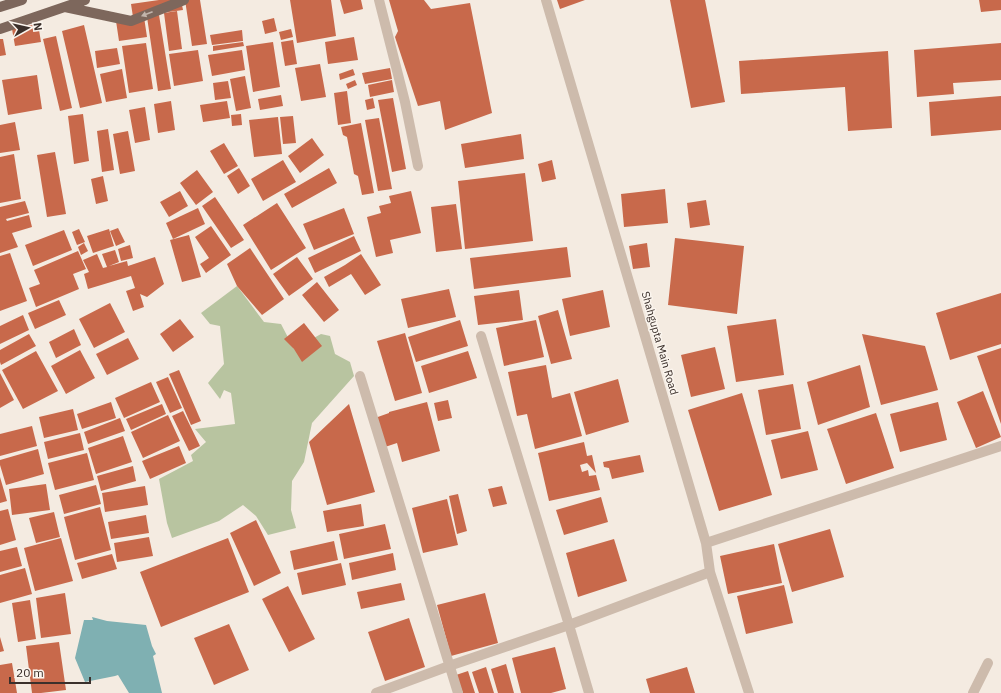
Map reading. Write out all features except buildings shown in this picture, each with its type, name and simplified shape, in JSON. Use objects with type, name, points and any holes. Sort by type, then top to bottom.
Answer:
[{"type":"main road","points":[[0,7],[22,0]]},
{"type":"main road","points":[[0,29],[85,0]]},
{"type":"main road","points":[[65,7],[131,21],[184,0]]},
{"type":"street","points":[[378,0],[405,102],[418,166]]},
{"type":"street","name":"Shahgupta Main Road","points":[[546,0],[706,543],[710,572],[749,693]]},
{"type":"street","points":[[481,336],[589,693]]},
{"type":"street","points":[[360,376],[458,693]]},
{"type":"street","points":[[706,543],[1001,446]]},
{"type":"street","points":[[376,693],[449,666],[569,625],[710,572]]},
{"type":"street","points":[[973,693],[988,663]]},
{"type":"green space","points":[[237,286],[264,322],[281,324],[294,349],[321,334],[330,336],[335,354],[350,362],[354,376],[312,423],[304,462],[292,481],[291,510],[296,528],[268,535],[256,516],[243,505],[219,521],[172,538],[167,523],[159,479],[193,461],[191,455],[206,442],[195,429],[235,424],[231,393],[224,390],[220,399],[208,383],[224,364],[220,326],[210,324],[201,313]]},
{"type":"water","points":[[92,617],[107,621],[146,625],[156,654],[153,656],[162,693],[129,693],[118,675],[85,682],[75,658],[84,620],[93,620]]}]
